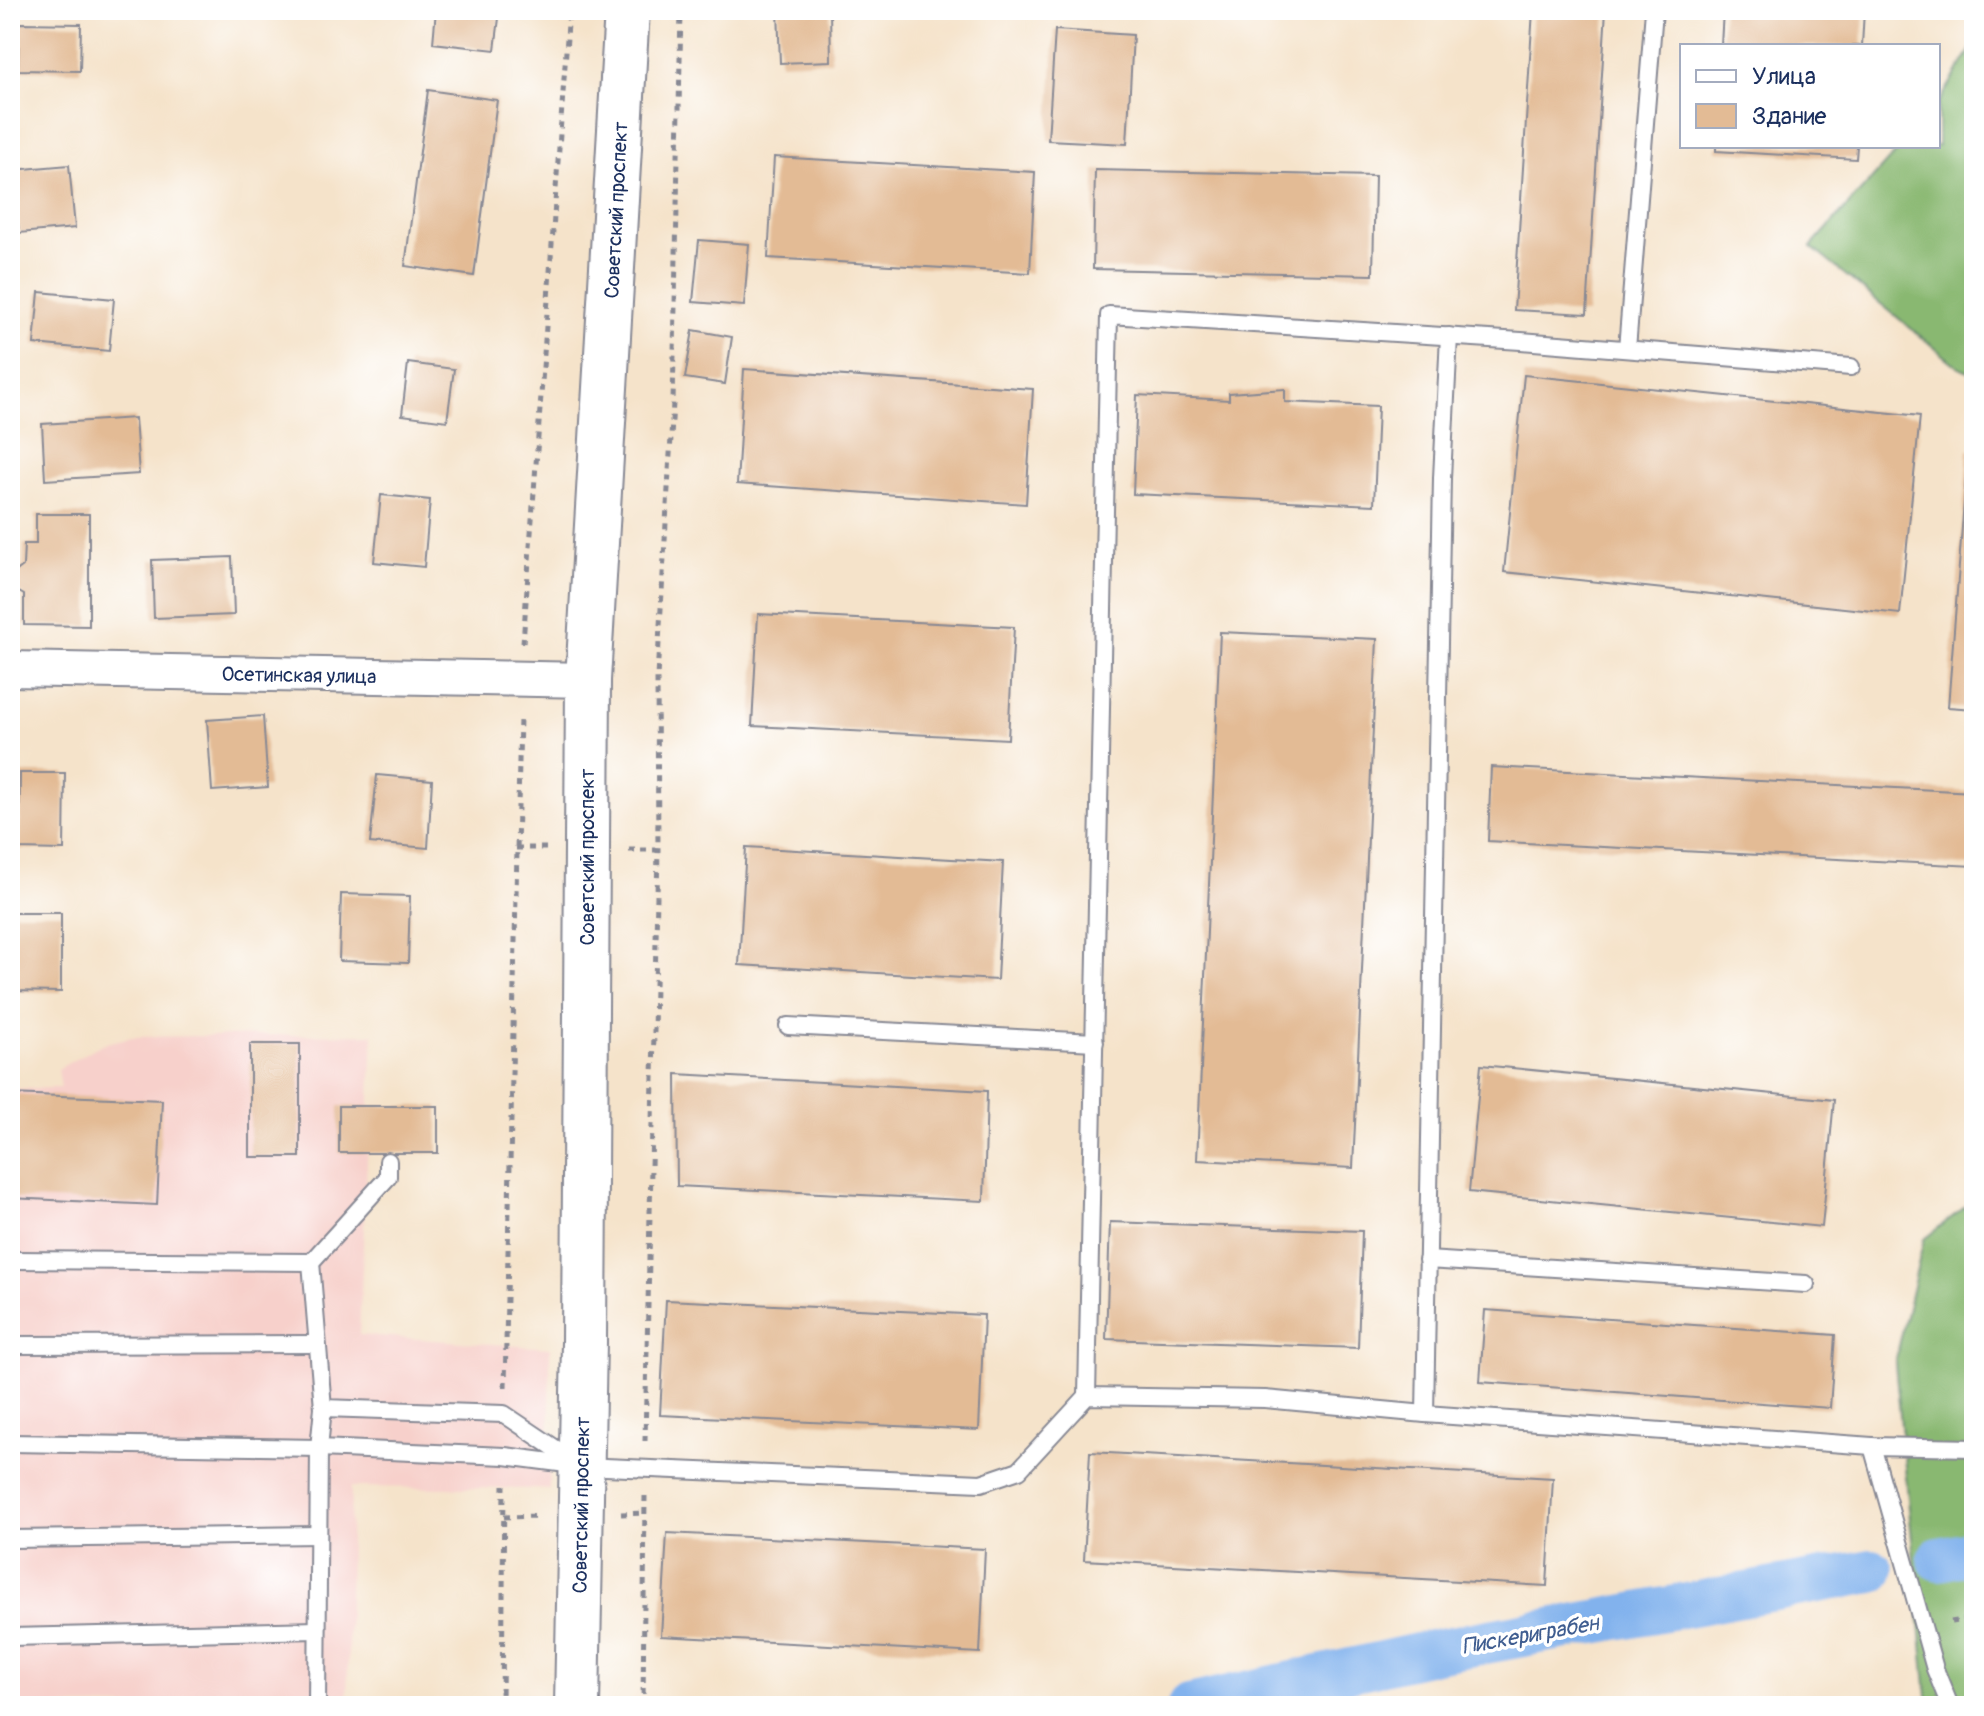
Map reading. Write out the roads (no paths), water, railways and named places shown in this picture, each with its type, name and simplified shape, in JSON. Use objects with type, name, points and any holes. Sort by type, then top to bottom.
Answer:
[{"type":"main road","name":"Советский проспект","points":[[577,1706],[582,1466],[588,680],[627,10]]},
{"type":"street","name":"Осетинская улица","points":[[10,669],[588,680]]},
{"type":"lane","points":[[1627,349],[1654,10]]},
{"type":"lane","points":[[10,1443],[319,1448],[505,1456],[582,1466],[981,1483],[1019,1470],[1087,1396],[1109,315],[1449,336],[1851,367]]},
{"type":"lane","points":[[1425,1414],[1442,478],[1449,336]]},
{"type":"lane","points":[[788,1026],[1095,1042]]},
{"type":"lane","points":[[317,1706],[319,1448],[323,1408],[311,1262],[388,1177],[388,1161]]},
{"type":"lane","points":[[10,1260],[311,1262]]},
{"type":"lane","points":[[1427,1260],[1806,1284]]},
{"type":"lane","points":[[10,1345],[317,1344]]},
{"type":"lane","points":[[1087,1396],[1265,1399],[1425,1414],[1872,1446],[1974,1448]]},
{"type":"lane","points":[[323,1408],[504,1414],[582,1466]]},
{"type":"lane","points":[[1872,1446],[1935,1669],[1950,1706]]},
{"type":"lane","points":[[10,1539],[318,1535]]},
{"type":"lane","points":[[10,1637],[317,1630]]},
{"type":"waterway","name":"Пискериграбен","points":[[1939,1559],[1974,1552]]},
{"type":"waterway","name":"Пискериграбен","points":[[1189,1706],[1436,1651],[1872,1571]]}]
